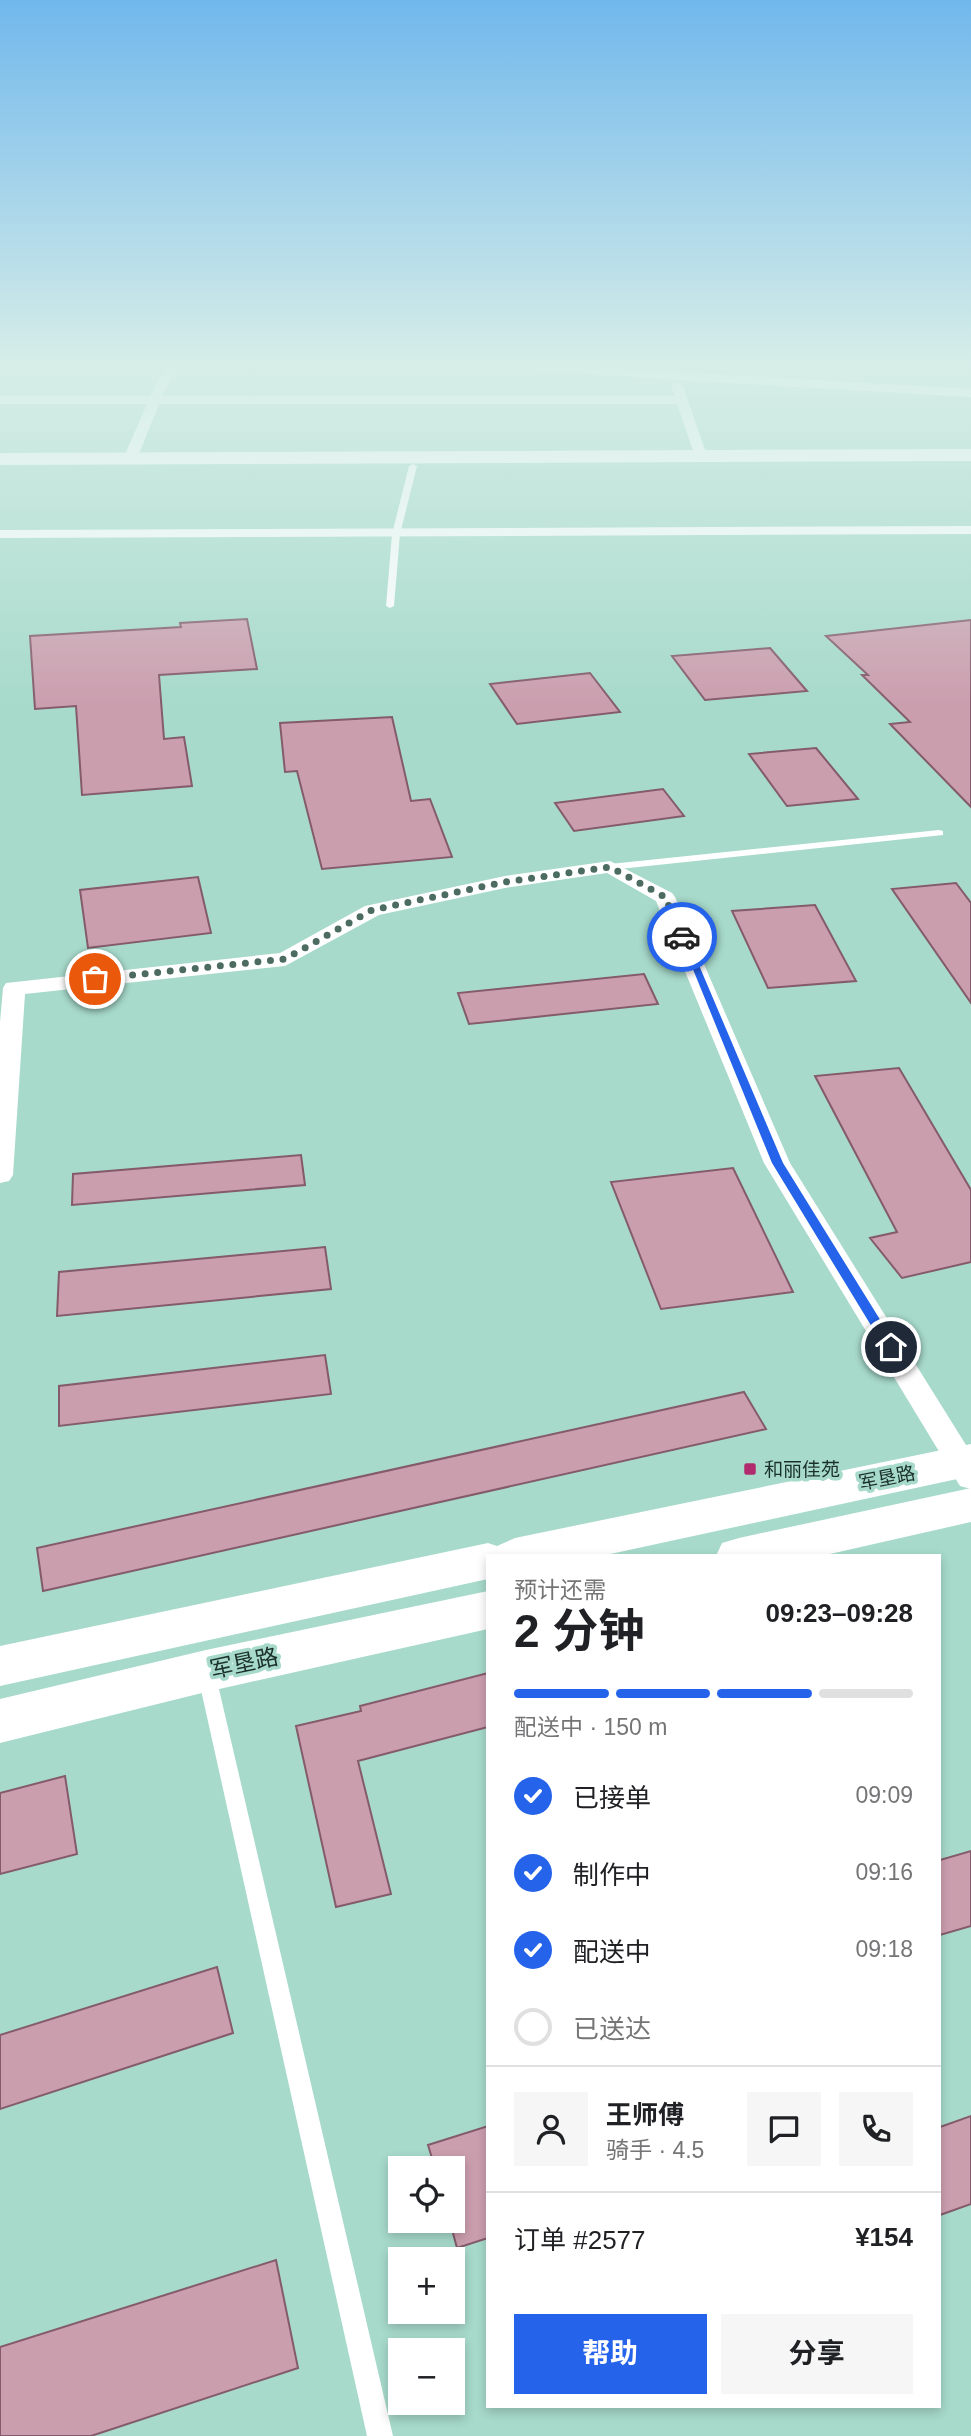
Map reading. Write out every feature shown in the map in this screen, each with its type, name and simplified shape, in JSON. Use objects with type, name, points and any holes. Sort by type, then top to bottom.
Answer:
[{"type":"main road","name":"军垦路","points":[[526,1554],[969,1477]]},
{"type":"main road","points":[[745,1554],[969,1477]]},
{"type":"main road","points":[[0,1666],[486,1561]]},
{"type":"main road","name":"军垦路","points":[[0,1721],[206,1671],[486,1610]]},
{"type":"street","points":[[0,534],[971,530]]},
{"type":"street","points":[[0,1175],[14,988],[285,959],[372,910],[505,882],[610,867],[665,897],[777,1163],[969,1477]]},
{"type":"lane","points":[[390,606],[396,534],[410,477]]},
{"type":"lane","points":[[610,867],[939,833]]},
{"type":"lane","points":[[206,1671],[380,2436]]},
{"type":"building","points":[[247,619],[257,669],[159,675],[164,739],[184,737],[192,786],[82,795],[76,706],[35,709],[30,636],[181,627],[180,623]]},
{"type":"building","points":[[971,620],[971,807],[890,724],[910,722],[862,675],[868,675],[826,636]]},
{"type":"building","points":[[770,648],[807,691],[705,700],[672,656]]},
{"type":"building","points":[[590,673],[620,712],[517,724],[490,684]]},
{"type":"building","points":[[392,717],[411,801],[430,799],[452,857],[322,869],[297,771],[285,772],[280,723]]},
{"type":"building","points":[[816,748],[858,799],[787,806],[749,754]]},
{"type":"building","points":[[663,789],[684,816],[574,831],[555,803]]},
{"type":"building","points":[[198,877],[211,933],[88,948],[80,890]]},
{"type":"building","points":[[956,883],[971,903],[971,1003],[892,889]]},
{"type":"building","points":[[815,905],[856,981],[768,988],[732,911]]},
{"type":"building","points":[[644,974],[658,1004],[469,1024],[458,993]]},
{"type":"building","points":[[899,1068],[971,1190],[971,1262],[902,1278],[870,1238],[897,1232],[815,1076]]},
{"type":"building","points":[[301,1155],[305,1185],[72,1205],[73,1174]]},
{"type":"building","points":[[733,1168],[793,1292],[661,1309],[611,1182]]},
{"type":"building","points":[[325,1247],[331,1289],[57,1316],[59,1272]]},
{"type":"building","points":[[325,1355],[331,1394],[59,1426],[59,1386]]},
{"type":"building","points":[[744,1392],[766,1429],[43,1591],[37,1548]]},
{"type":"building","points":[[486,1674],[486,1728],[358,1761],[391,1894],[336,1907],[296,1726],[361,1711],[360,1706]]},
{"type":"building","points":[[65,1776],[77,1854],[0,1874],[0,1793]]},
{"type":"building","points":[[971,1851],[971,1926],[941,1935],[941,1860]]},
{"type":"building","points":[[217,1967],[233,2033],[0,2109],[0,2035]]},
{"type":"building","points":[[971,2116],[971,2204],[941,2215],[941,2127]]},
{"type":"building","points":[[486,2127],[486,2239],[457,2247],[453,2233],[465,2233],[465,2156],[431,2156],[428,2145]]},
{"type":"building","points":[[276,2260],[298,2368],[91,2436],[0,2436],[0,2347]]},
{"type":"way so far","points":[[95,979],[285,959],[372,910],[505,882],[610,867],[665,897],[682,937]]},
{"type":"place","name":"和丽佳苑","points":[[750,1469]]},
{"type":"route","points":[[682,937],[777,1163],[891,1347]]}]
